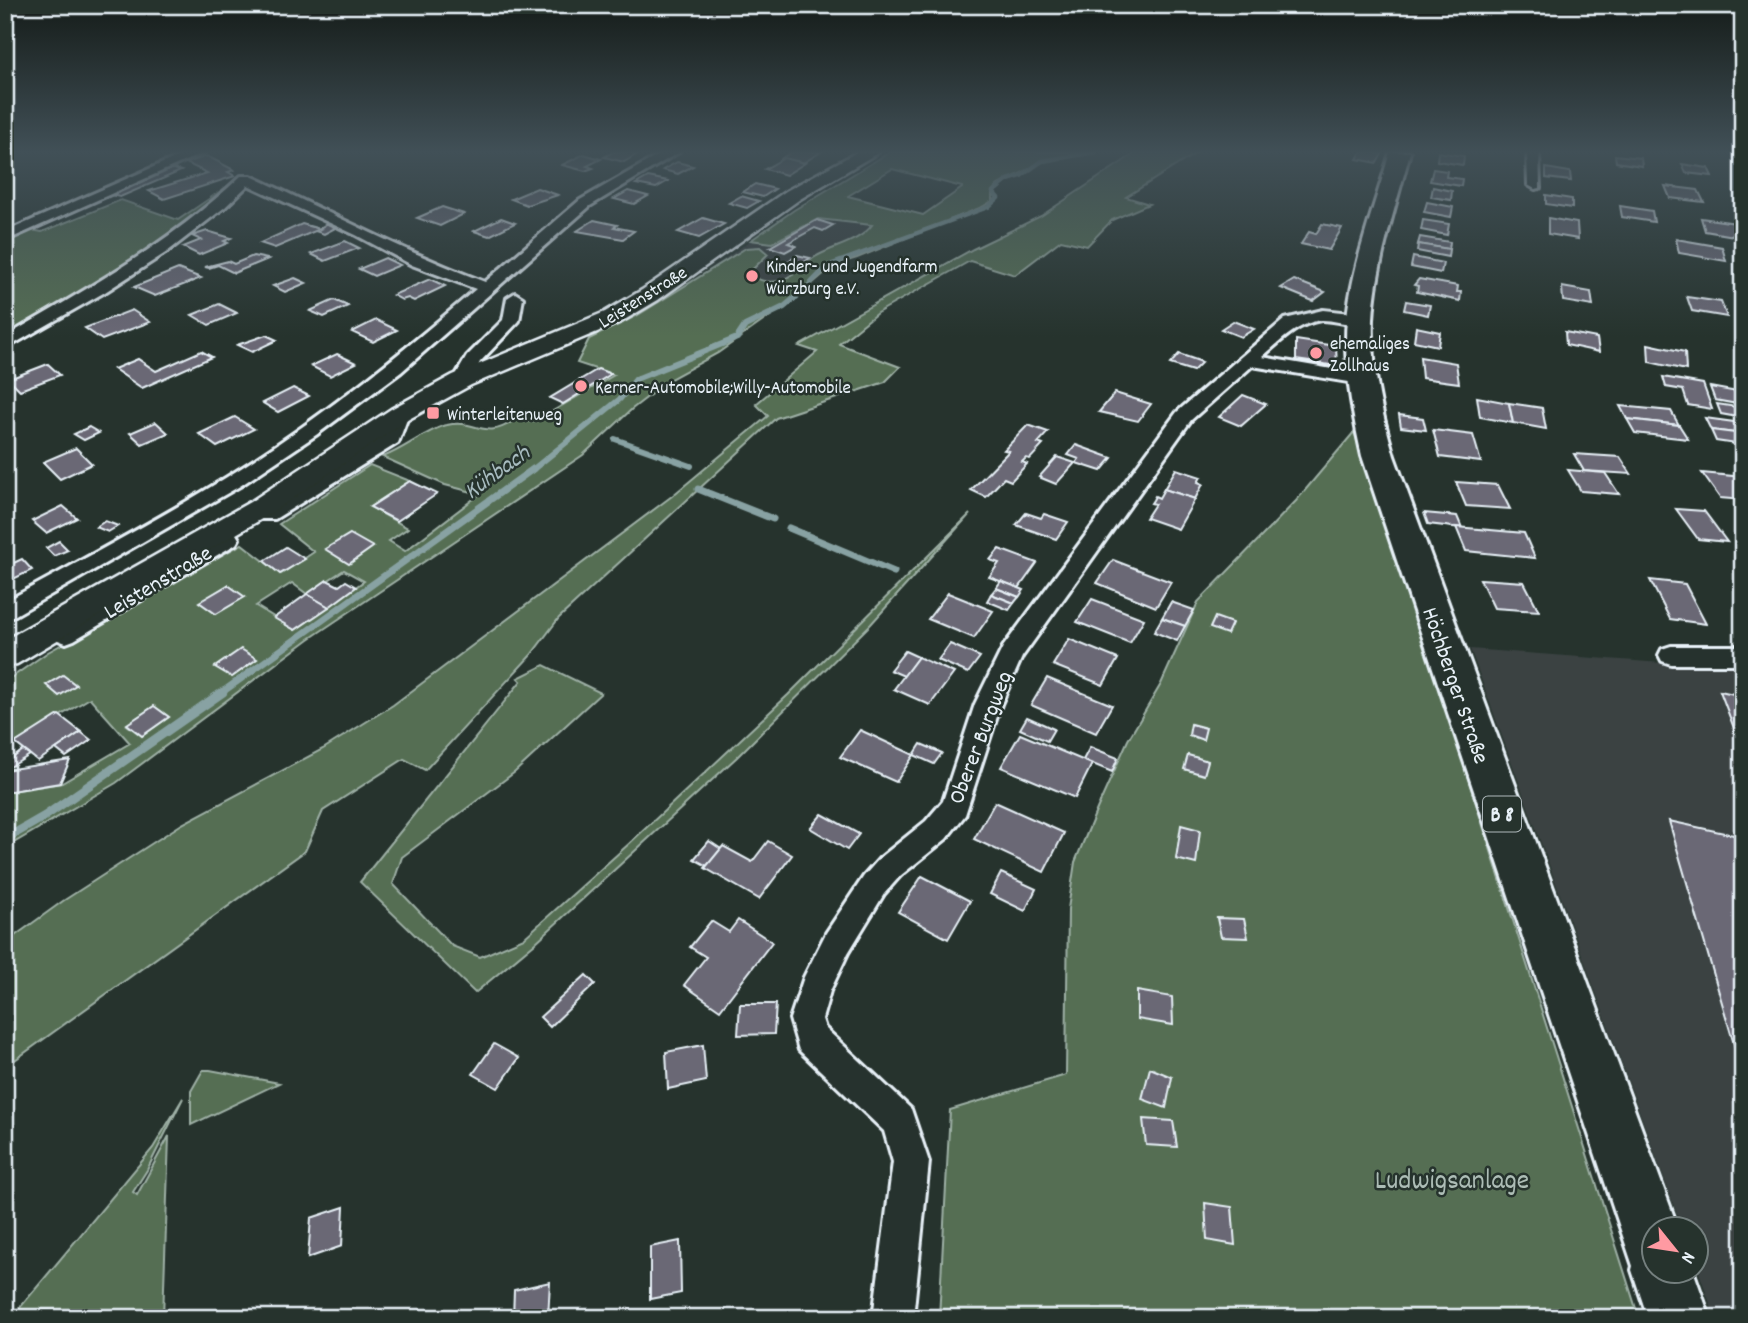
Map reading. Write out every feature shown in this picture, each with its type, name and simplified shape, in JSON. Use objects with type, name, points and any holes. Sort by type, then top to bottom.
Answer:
[{"type":"main road","name":"Leistenstraße","points":[[5,655],[260,508],[400,414],[461,380],[613,317],[650,295],[766,214]]},
{"type":"main road","name":"Höchberger Straße","points":[[1383,214],[1366,279],[1360,318],[1361,379],[1378,456],[1643,1214]]},
{"type":"main road","points":[[1667,1284],[1679,1318]]},
{"type":"street","points":[[5,237],[58,214]]},
{"type":"street","points":[[5,344],[184,234],[210,214]]},
{"type":"street","points":[[321,214],[417,262],[485,288]]},
{"type":"street","points":[[5,612],[222,489],[309,431],[395,368],[572,214]]},
{"type":"street","points":[[461,380],[473,359],[511,321],[515,298]]},
{"type":"street","name":"Oberer Burgweg","points":[[893,1318],[911,1162],[899,1121],[811,1038],[806,1019],[815,988],[836,943],[890,867],[936,830],[955,807],[988,704],[1012,653],[1184,416],[1292,323],[1323,315],[1360,318]]},
{"type":"street","points":[[1247,360],[1361,379]]},
{"type":"street","name":"Leistenstraße","points":[[5,667],[131,598],[391,439],[400,414]]},
{"type":"street","points":[[1671,655],[1743,655]]},
{"type":"shaded area","name":"Kinder- und Jugendfarm Würzburg e.V.","points":[[789,214],[829,214],[924,224],[872,239],[750,317],[589,339],[609,331],[690,283]]},
{"type":"shaded area","points":[[1470,649],[1676,664],[1743,664],[1743,1318],[1715,1318],[1703,1284],[1710,1284],[1710,1214],[1677,1214]]},
{"type":"green space","points":[[87,214],[160,214],[178,220],[187,214],[205,214],[5,342],[5,243],[32,230],[42,232]]},
{"type":"green space","points":[[789,214],[965,214],[834,265],[797,297],[718,353],[672,378],[632,409],[583,455],[309,639],[116,783],[5,848],[5,792],[62,783],[130,743],[90,698],[15,743],[5,743],[5,682],[48,652],[242,544],[281,574],[314,552],[279,524],[370,465],[410,481],[370,507],[408,528],[389,541],[405,551],[480,494],[445,485],[383,457],[447,425],[465,424],[495,429],[515,420],[534,422],[614,375],[577,363],[589,339],[636,316],[746,248],[760,247],[768,254],[750,272],[753,275],[763,281],[779,281],[822,253],[861,236],[872,225],[818,219],[772,243],[751,240]],"holes":[[[344,570],[364,581],[295,630],[256,606],[292,583],[307,594]],[[228,585],[244,597],[216,614],[200,602]],[[154,706],[169,717],[142,736],[127,725]]]},
{"type":"green space","points":[[1044,214],[1126,214],[1112,220],[1087,246],[1061,240],[1015,275],[970,261],[877,313],[839,344],[900,367],[885,382],[776,418],[559,618],[531,655],[425,770],[404,759],[323,811],[305,851],[5,1067],[5,943],[63,901],[182,824],[323,749],[393,705],[672,496],[768,416],[756,404],[817,352],[799,346],[973,249]]},
{"type":"green space","name":"Ludwigsanlage","points":[[1354,432],[1420,627],[1639,1318],[939,1318],[950,1110],[1066,1075],[1068,909],[1075,862],[1097,809],[1128,740],[1161,684],[1198,602],[1296,501]]},
{"type":"green space","points":[[970,514],[871,624],[737,757],[535,943],[475,993],[360,882],[521,681],[518,678],[544,665],[601,693],[515,772],[402,857],[393,884],[452,946],[480,957],[524,938],[788,695]]},
{"type":"green space","points":[[203,1070],[279,1083],[191,1125],[191,1091]]},
{"type":"green space","points":[[183,1098],[133,1192],[137,1195],[169,1136],[163,1318],[70,1318],[42,1310],[13,1316],[153,1148]]},
{"type":"building","points":[[427,214],[464,214],[440,226],[417,218]]},
{"type":"building","points":[[1621,214],[1652,214],[1654,222],[1622,217]]},
{"type":"building","points":[[501,218],[515,223],[489,236],[474,231]]},
{"type":"building","points":[[703,218],[724,224],[699,238],[678,232]]},
{"type":"building","points":[[1548,218],[1577,223],[1578,239],[1548,234]]},
{"type":"building","points":[[1701,218],[1736,223],[1740,237],[1705,231]]},
{"type":"building","points":[[594,220],[634,231],[623,239],[577,231]]},
{"type":"building","points":[[817,220],[833,225],[823,231],[815,228],[788,243],[796,246],[785,252],[770,247]]},
{"type":"building","points":[[1423,220],[1449,224],[1447,235],[1421,230]]},
{"type":"building","points":[[328,223],[339,226],[324,234],[315,231]]},
{"type":"building","points":[[302,224],[320,229],[275,248],[260,243]]},
{"type":"building","points":[[1322,224],[1342,228],[1329,250],[1301,244],[1309,232],[1316,234]]},
{"type":"building","points":[[207,231],[231,238],[224,241],[228,243],[199,255],[183,247],[201,240],[192,236]]},
{"type":"building","points":[[1420,237],[1450,242],[1449,249],[1418,244]]},
{"type":"building","points":[[1676,239],[1722,247],[1726,261],[1679,253]]},
{"type":"building","points":[[345,241],[359,248],[325,261],[311,254]]},
{"type":"building","points":[[1418,244],[1449,249],[1448,257],[1417,251]]},
{"type":"building","points":[[797,255],[810,258],[797,268],[784,265]]},
{"type":"building","points":[[253,256],[268,259],[234,273],[218,265],[205,267],[228,261],[234,264]]},
{"type":"building","points":[[1413,257],[1443,263],[1441,273],[1411,267]]},
{"type":"building","points":[[385,258],[400,265],[374,276],[359,269]]},
{"type":"building","points":[[178,269],[201,278],[155,296],[134,287]]},
{"type":"building","points":[[295,278],[306,283],[285,292],[273,286]]},
{"type":"building","points":[[430,279],[445,286],[414,301],[408,298],[402,300],[393,295]]},
{"type":"building","points":[[1419,279],[1458,286],[1457,292],[1461,292],[1460,301],[1417,292],[1418,286],[1414,285]]},
{"type":"building","points":[[1294,280],[1325,292],[1313,301],[1281,288]]},
{"type":"building","points":[[1562,287],[1591,292],[1593,306],[1563,301]]},
{"type":"building","points":[[1687,297],[1721,302],[1727,317],[1692,311]]},
{"type":"building","points":[[334,300],[348,306],[324,317],[310,311]]},
{"type":"building","points":[[1406,301],[1430,305],[1428,315],[1404,310]]},
{"type":"building","points":[[219,304],[237,313],[209,325],[192,315]]},
{"type":"building","points":[[132,310],[150,322],[102,340],[85,328]]},
{"type":"building","points":[[376,320],[397,330],[373,342],[352,332]]},
{"type":"building","points":[[1233,321],[1254,329],[1241,337],[1221,329]]},
{"type":"building","points":[[1416,327],[1440,332],[1438,346],[1414,341]]},
{"type":"building","points":[[1565,332],[1597,338],[1599,352],[1566,345]]},
{"type":"building","points":[[266,335],[277,340],[252,352],[237,345]]},
{"type":"building","name":"ehemaliges Zollhaus","points":[[1296,340],[1336,346],[1337,366],[1296,360]]},
{"type":"building","points":[[1648,344],[1685,352],[1686,370],[1649,362]]},
{"type":"building","points":[[201,351],[212,357],[142,388],[114,369],[138,359],[156,371]]},
{"type":"building","points":[[337,354],[356,363],[330,376],[311,366]]},
{"type":"building","points":[[1179,354],[1202,362],[1193,371],[1170,364]]},
{"type":"building","points":[[1420,357],[1456,363],[1459,383],[1422,378]]},
{"type":"building","points":[[48,364],[60,375],[20,390],[9,379]]},
{"type":"building","name":"Kerner-Automobile;Willy-Automobile","points":[[598,369],[611,374],[563,404],[550,398]]},
{"type":"building","points":[[1663,377],[1703,384],[1712,409],[1688,405],[1683,390],[1666,387]]},
{"type":"building","points":[[1710,387],[1743,393],[1743,405],[1715,400]]},
{"type":"building","points":[[293,388],[309,396],[278,412],[263,403]]},
{"type":"building","points":[[1115,393],[1151,404],[1138,421],[1099,412]]},
{"type":"building","points":[[1243,395],[1266,404],[1241,426],[1219,417]]},
{"type":"building","points":[[1477,397],[1509,403],[1513,423],[1480,417]]},
{"type":"building","points":[[1509,403],[1542,408],[1546,429],[1513,423]]},
{"type":"building","points":[[1717,404],[1743,408],[1743,418],[1721,414]]},
{"type":"building","points":[[1620,406],[1671,411],[1679,425],[1627,419]]},
{"type":"building","points":[[1399,415],[1423,418],[1426,430],[1401,427]]},
{"type":"building","points":[[235,417],[254,429],[217,447],[199,434]]},
{"type":"building","points":[[1705,418],[1741,423],[1743,434],[1711,430]]},
{"type":"building","points":[[1627,419],[1679,425],[1688,439],[1635,433]]},
{"type":"building","points":[[156,422],[168,433],[142,444],[130,433]]},
{"type":"building","points":[[1028,425],[1048,432],[1038,443],[1043,445],[1030,459],[1026,458],[1022,462],[1027,464],[1011,481],[1004,478],[986,497],[971,490],[1009,451],[1004,450]]},
{"type":"building","points":[[89,427],[99,433],[84,440],[74,434]]},
{"type":"building","points":[[1433,430],[1473,435],[1481,462],[1440,457]]},
{"type":"building","points":[[1711,430],[1743,434],[1743,445],[1716,441]]},
{"type":"building","points":[[1076,445],[1112,458],[1101,471],[1076,463],[1079,459],[1068,455]]},
{"type":"building","points":[[76,448],[92,464],[60,479],[43,462]]},
{"type":"building","points":[[1574,454],[1620,457],[1631,474],[1584,471]]},
{"type":"building","points":[[1057,457],[1075,463],[1056,484],[1039,477]]},
{"type":"building","points":[[1176,469],[1201,477],[1198,482],[1203,484],[1195,499],[1164,489]]},
{"type":"building","points":[[1568,470],[1605,473],[1619,494],[1581,491]]},
{"type":"building","points":[[1702,473],[1743,477],[1743,500],[1720,498]]},
{"type":"building","points":[[410,481],[437,494],[397,521],[370,507]]},
{"type":"building","points":[[1456,482],[1498,485],[1510,509],[1466,506]]},
{"type":"building","points":[[1164,489],[1195,499],[1178,529],[1146,518],[1155,504],[1151,503],[1155,496],[1159,498]]},
{"type":"building","points":[[63,506],[77,518],[46,533],[32,521]]},
{"type":"building","points":[[1676,509],[1704,511],[1727,542],[1698,539]]},
{"type":"building","points":[[1026,513],[1041,518],[1044,514],[1068,522],[1056,539],[1016,525]]},
{"type":"building","points":[[1424,513],[1457,516],[1462,528],[1428,524]]},
{"type":"building","points":[[105,521],[118,526],[108,532],[96,527]]},
{"type":"building","points":[[1456,527],[1524,533],[1535,558],[1466,551]]},
{"type":"building","points":[[350,534],[373,547],[349,564],[325,549]]},
{"type":"building","points":[[59,541],[68,550],[54,556],[46,548]]},
{"type":"building","points":[[286,547],[305,559],[280,574],[264,561]]},
{"type":"building","points":[[999,549],[1037,563],[1019,588],[989,577],[999,563],[990,560]]},
{"type":"building","points":[[22,559],[32,570],[5,583],[5,567]]},
{"type":"building","points":[[1113,560],[1171,582],[1156,607],[1097,583]]},
{"type":"building","points":[[1480,579],[1524,582],[1539,611],[1494,608]]},
{"type":"building","points":[[327,580],[339,586],[346,581],[356,587],[329,607],[307,594]]},
{"type":"building","points":[[1650,580],[1685,584],[1706,624],[1670,619]]},
{"type":"building","points":[[1001,581],[1024,590],[1019,597],[996,588]]},
{"type":"building","points":[[228,585],[245,597],[216,614],[199,602]]},
{"type":"building","points":[[996,588],[1019,597],[1014,603],[991,594]]},
{"type":"building","points":[[948,593],[993,611],[974,638],[928,619]]},
{"type":"building","points":[[307,594],[329,607],[295,630],[274,618]]},
{"type":"building","points":[[991,594],[1014,603],[1009,610],[987,601]]},
{"type":"building","points":[[1092,599],[1144,619],[1130,643],[1077,622]]},
{"type":"building","points":[[1171,602],[1194,610],[1185,626],[1162,618]]},
{"type":"building","points":[[1215,617],[1232,623],[1227,634],[1210,628]]},
{"type":"building","points":[[1162,618],[1185,626],[1177,641],[1154,632]]},
{"type":"building","points":[[1069,639],[1118,659],[1103,685],[1053,665]]},
{"type":"building","points":[[950,644],[980,657],[968,673],[938,660]]},
{"type":"building","points":[[241,649],[257,659],[232,677],[215,667]]},
{"type":"building","points":[[905,651],[918,657],[904,676],[890,670]]},
{"type":"building","points":[[918,657],[954,673],[930,705],[894,689]]},
{"type":"building","points":[[63,675],[76,685],[59,696],[46,685]]},
{"type":"building","points":[[1047,678],[1112,705],[1096,733],[1031,705]]},
{"type":"building","points":[[1720,691],[1743,696],[1743,752]]},
{"type":"building","points":[[154,706],[169,717],[142,736],[127,724]]},
{"type":"building","points":[[59,715],[81,732],[38,761],[15,743]]},
{"type":"building","points":[[1027,717],[1054,729],[1047,741],[1020,729]]},
{"type":"building","points":[[1191,724],[1206,728],[1203,740],[1189,735]]},
{"type":"building","points":[[860,730],[914,755],[896,782],[840,757]]},
{"type":"building","points":[[81,732],[91,740],[66,757],[56,749]]},
{"type":"building","points":[[1020,734],[1092,764],[1075,798],[1001,767]]},
{"type":"building","points":[[921,744],[942,753],[934,764],[914,755]]},
{"type":"building","points":[[1090,747],[1118,758],[1112,772],[1083,760]]},
{"type":"building","points":[[23,750],[30,755],[5,770],[5,764]]},
{"type":"building","points":[[1188,755],[1208,761],[1204,775],[1184,769]]},
{"type":"building","points":[[70,760],[60,783],[5,792],[5,770]]},
{"type":"building","points":[[995,802],[1064,833],[1044,872],[974,839]]},
{"type":"building","points":[[822,814],[859,834],[847,850],[810,828]]},
{"type":"building","points":[[1669,821],[1743,837],[1743,1075]]},
{"type":"building","points":[[1181,825],[1200,830],[1196,864],[1176,859]]},
{"type":"building","points":[[709,841],[721,849],[707,866],[694,859]]},
{"type":"building","points":[[768,841],[792,855],[759,899],[705,868],[723,846],[752,862]]},
{"type":"building","points":[[1001,873],[1036,889],[1025,911],[990,894]]},
{"type":"building","points":[[922,876],[970,901],[948,939],[898,912]]},
{"type":"building","points":[[1217,918],[1244,919],[1248,938],[1221,937]]},
{"type":"building","points":[[738,920],[772,942],[720,1010],[684,985],[706,957],[690,947],[711,921],[729,932]]},
{"type":"building","points":[[586,975],[595,984],[550,1027],[540,1017]]},
{"type":"building","points":[[1137,991],[1172,997],[1173,1025],[1137,1019]]},
{"type":"building","points":[[740,1004],[776,1004],[774,1034],[738,1035]]},
{"type":"building","points":[[494,1044],[519,1058],[498,1088],[473,1074]]},
{"type":"building","points":[[703,1045],[706,1081],[668,1089],[666,1052]]},
{"type":"building","points":[[1150,1068],[1172,1077],[1166,1108],[1142,1099]]},
{"type":"building","points":[[1143,1119],[1173,1121],[1177,1147],[1146,1145]]},
{"type":"building","points":[[1205,1203],[1232,1207],[1235,1245],[1207,1240]]},
{"type":"building","points":[[344,1207],[342,1246],[308,1258],[311,1218]]},
{"type":"building","points":[[680,1241],[681,1293],[650,1299],[650,1247]]},
{"type":"building","points":[[550,1282],[548,1318],[513,1318],[514,1290]]},
{"type":"waterway","name":"Kühbach","points":[[802,292],[827,266],[970,214]]},
{"type":"waterway","name":"Kühbach","points":[[531,471],[620,399],[636,379],[737,338],[745,326],[784,307],[802,292]]},
{"type":"waterway","points":[[615,439],[691,466]]},
{"type":"waterway","name":"Kühbach","points":[[221,693],[533,469]]},
{"type":"waterway","points":[[698,489],[773,519]]},
{"type":"waterway","points":[[789,528],[894,572]]},
{"type":"waterway","name":"Kühbach","points":[[5,839],[45,816],[223,692]]},
{"type":"place","name":"Kinder- und Jugendfarm Würzburg e.V.","points":[[752,276]]},
{"type":"place","name":"ehemaliges Zollhaus","points":[[1316,353]]},
{"type":"place","name":"Kerner-Automobile;Willy-Automobile","points":[[581,386]]},
{"type":"place","name":"Winterleitenweg","points":[[433,413]]}]
